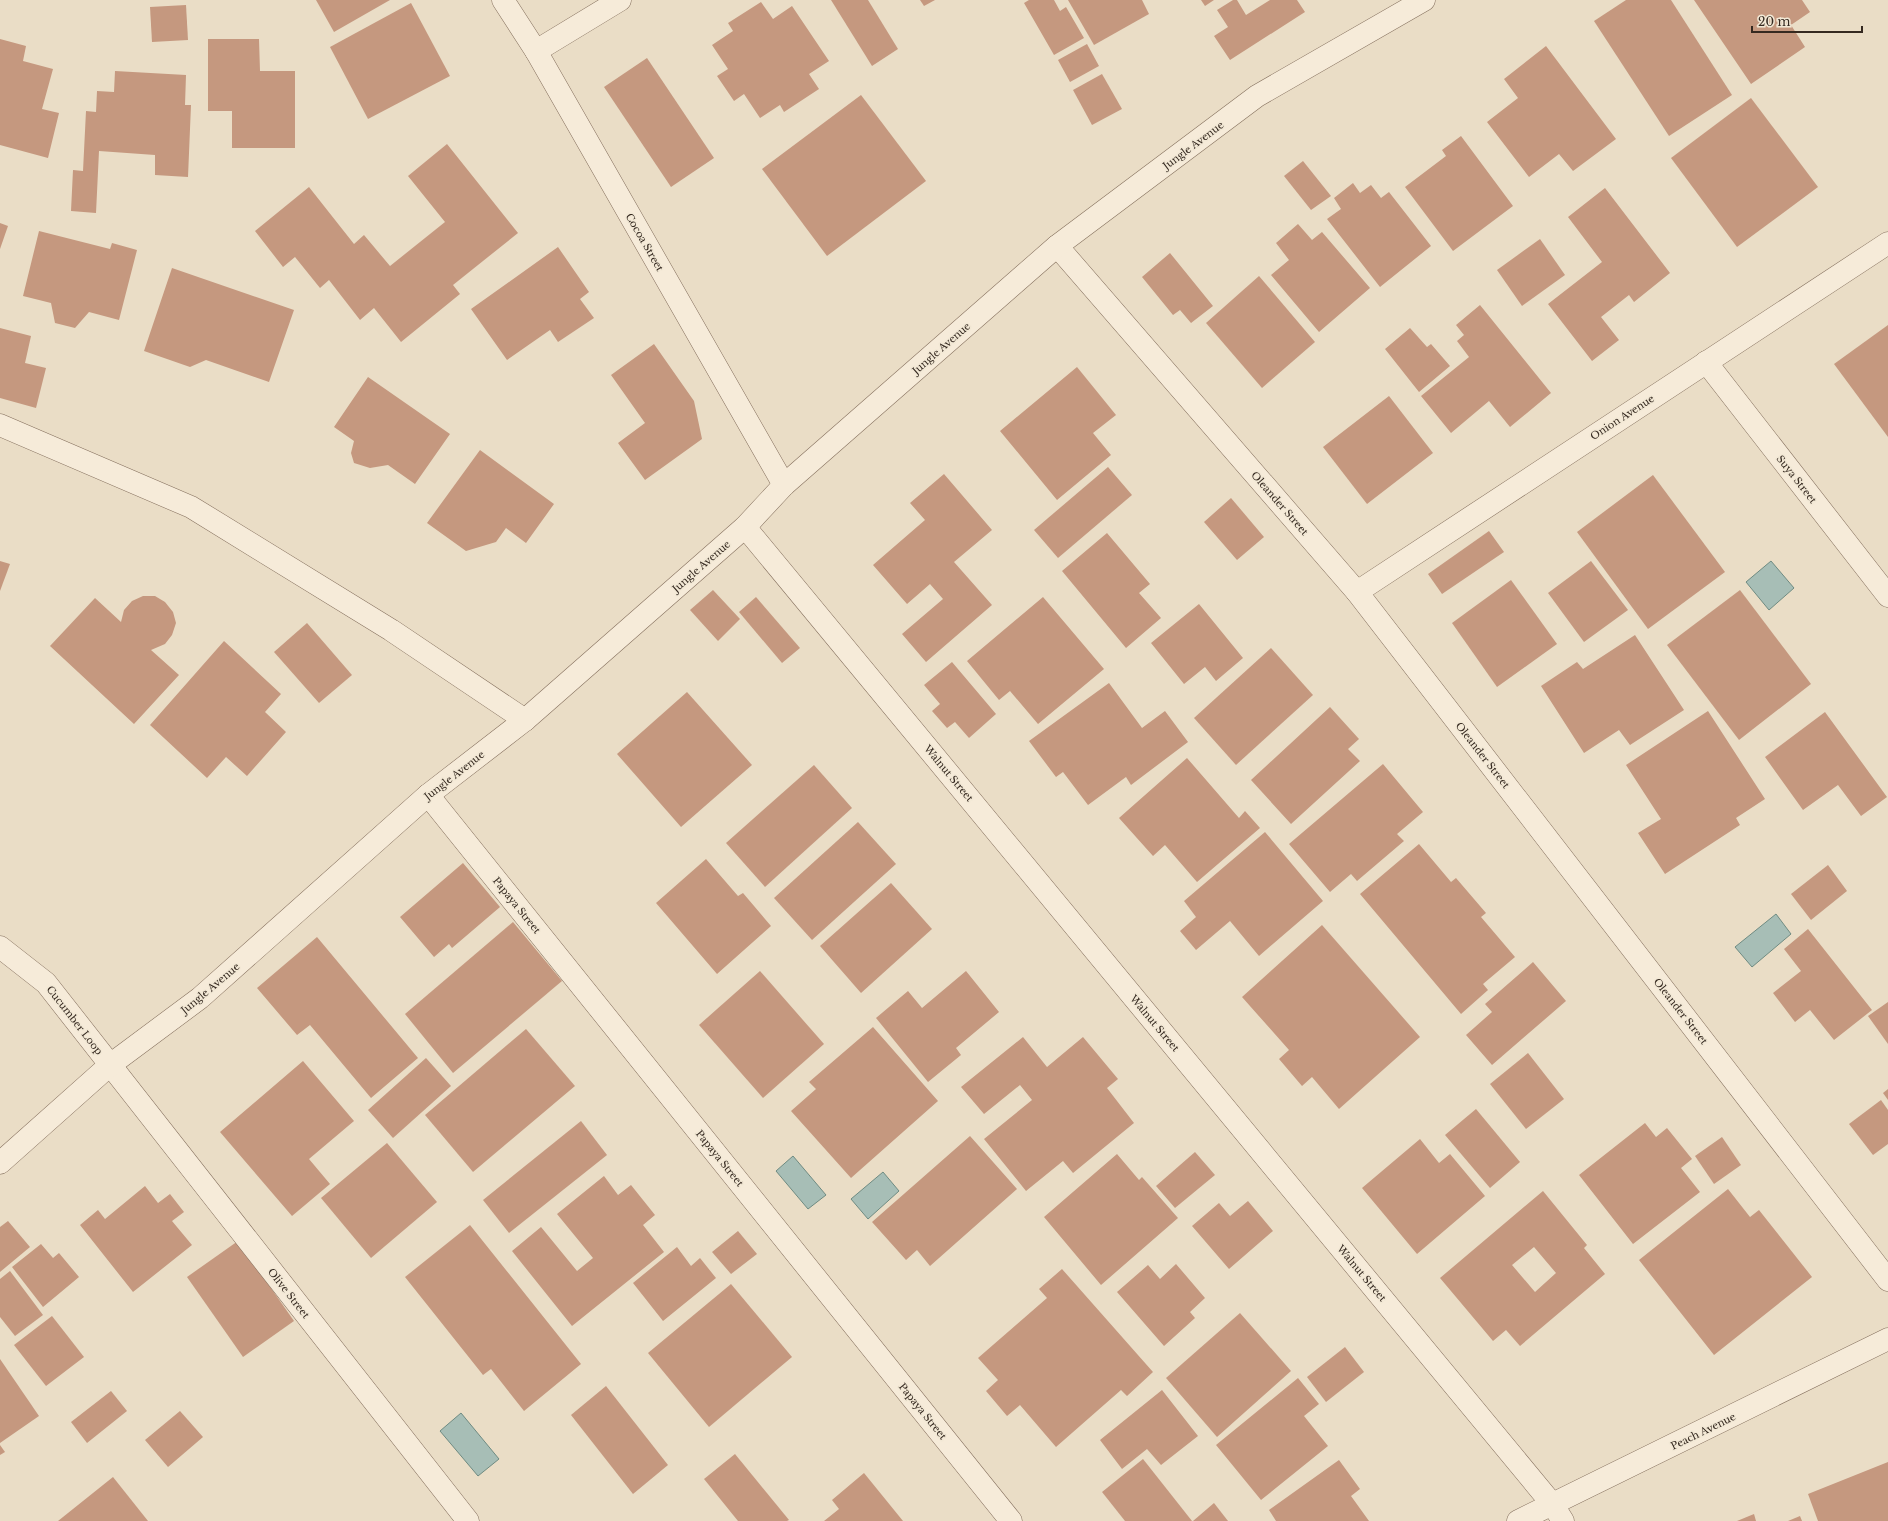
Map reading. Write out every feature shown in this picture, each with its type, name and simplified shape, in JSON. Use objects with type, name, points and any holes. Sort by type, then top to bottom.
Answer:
[{"type":"street","name":"Cocoa Street","points":[[503,0],[536,51],[784,485]]},
{"type":"street","points":[[536,51],[620,0]]},
{"type":"street","name":"Jungle Avenue","points":[[0,1163],[110,1065],[200,998],[428,795],[525,720],[745,527],[784,485],[1057,246],[1257,96],[1424,0]]},
{"type":"street","name":"Onion Avenue","points":[[1357,592],[1888,243]]},
{"type":"street","name":"Oleander Street","points":[[1057,246],[1357,592],[1888,1280]]},
{"type":"street","name":"Suya Street","points":[[1706,362],[1888,596]]},
{"type":"street","points":[[0,425],[191,507],[391,630],[525,720]]},
{"type":"street","name":"Walnut Street","points":[[745,527],[1558,1513]]},
{"type":"street","name":"Papaya Street","points":[[428,795],[1012,1521]]},
{"type":"street","name":"Cucumber Loop","points":[[0,947],[46,983],[110,1065]]},
{"type":"street","name":"Olive Street","points":[[110,1065],[468,1521]]},
{"type":"street","name":"Peach Avenue","points":[[1518,1521],[1558,1513],[1888,1339]]},
{"type":"water","points":[[1771,561],[1794,588],[1769,610],[1746,582]]},
{"type":"water","points":[[1776,914],[1791,934],[1752,967],[1735,947]]},
{"type":"water","points":[[793,1156],[826,1195],[808,1209],[776,1171]]},
{"type":"water","points":[[883,1172],[899,1191],[868,1219],[851,1199]]},
{"type":"water","points":[[461,1413],[499,1459],[478,1476],[440,1431]]},
{"type":"building","points":[[316,0],[390,0],[334,32]]},
{"type":"building","points":[[831,0],[868,0],[898,49],[872,66]]},
{"type":"building","points":[[920,0],[935,0],[924,6]]},
{"type":"building","points":[[1029,0],[1054,0],[1060,11],[1066,7],[1084,38],[1054,55],[1024,3]]},
{"type":"building","points":[[1068,0],[1142,0],[1149,14],[1094,45]]},
{"type":"building","points":[[1201,0],[1214,0],[1205,6]]},
{"type":"building","points":[[1233,0],[1237,0],[1246,15],[1270,0],[1297,0],[1305,12],[1230,60],[1214,36],[1228,27],[1217,10]]},
{"type":"building","points":[[1626,0],[1671,0],[1732,95],[1669,136],[1594,21]]},
{"type":"building","points":[[1694,0],[1802,0],[1810,12],[1791,25],[1805,47],[1751,84]]},
{"type":"building","points":[[761,2],[773,19],[792,6],[829,61],[809,74],[819,89],[784,112],[780,105],[760,118],[744,94],[734,101],[717,76],[728,69],[712,45],[733,31],[728,23]]},
{"type":"building","points":[[411,3],[450,76],[368,119],[330,47]]},
{"type":"building","points":[[186,5],[188,40],[152,42],[150,7]]},
{"type":"building","points":[[0,39],[26,46],[23,61],[53,69],[42,109],[59,113],[48,158],[0,145]]},
{"type":"building","points":[[208,39],[259,39],[260,71],[295,71],[295,148],[232,148],[232,111],[208,111]]},
{"type":"building","points":[[1087,44],[1099,66],[1070,82],[1058,60]]},
{"type":"building","points":[[1546,46],[1616,139],[1573,171],[1559,154],[1529,177],[1487,122],[1518,98],[1504,79]]},
{"type":"building","points":[[647,58],[714,158],[671,187],[604,87]]},
{"type":"building","points":[[115,71],[186,75],[185,105],[191,105],[188,177],[155,175],[155,155],[99,151],[96,213],[71,211],[73,170],[83,171],[86,111],[96,112],[97,91],[114,92]]},
{"type":"building","points":[[1102,74],[1122,109],[1092,125],[1073,90]]},
{"type":"building","points":[[861,95],[926,181],[827,256],[762,169]]},
{"type":"building","points":[[1751,98],[1818,187],[1737,247],[1671,158]]},
{"type":"building","points":[[1461,136],[1513,206],[1453,251],[1405,187],[1446,156],[1442,150]]},
{"type":"building","points":[[447,144],[518,233],[453,285],[460,294],[401,342],[374,308],[360,320],[329,280],[320,288],[295,257],[283,267],[255,231],[309,187],[354,244],[364,235],[390,266],[445,222],[408,176]]},
{"type":"building","points":[[1303,161],[1331,196],[1311,210],[1284,176]]},
{"type":"building","points":[[1353,183],[1360,193],[1371,185],[1381,198],[1389,192],[1431,246],[1380,287],[1327,219],[1341,209],[1334,198]]},
{"type":"building","points":[[1605,188],[1670,273],[1634,302],[1629,295],[1601,317],[1619,340],[1592,361],[1548,304],[1602,262],[1568,217]]},
{"type":"building","points":[[0,223],[8,226],[0,249]]},
{"type":"building","points":[[1298,224],[1312,240],[1322,232],[1370,288],[1319,332],[1271,275],[1289,260],[1276,243]]},
{"type":"building","points":[[39,231],[110,249],[112,243],[137,250],[119,320],[89,312],[75,328],[55,323],[51,303],[23,296]]},
{"type":"building","points":[[1540,239],[1565,275],[1522,306],[1497,270]]},
{"type":"building","points":[[558,247],[589,292],[580,299],[594,318],[558,342],[550,330],[507,360],[471,309]]},
{"type":"building","points":[[1170,253],[1213,306],[1191,323],[1180,310],[1173,315],[1142,277]]},
{"type":"building","points":[[172,268],[294,310],[269,382],[206,360],[190,367],[144,351]]},
{"type":"building","points":[[1259,276],[1315,342],[1262,388],[1206,323]]},
{"type":"building","points":[[1480,305],[1551,393],[1510,427],[1489,401],[1451,433],[1421,396],[1469,357],[1457,341],[1464,335],[1456,325]]},
{"type":"building","points":[[1888,325],[1888,437],[1834,364]]},
{"type":"building","points":[[0,328],[31,336],[25,363],[46,368],[36,408],[0,398]]},
{"type":"building","points":[[1410,328],[1427,347],[1431,344],[1450,366],[1419,392],[1385,349]]},
{"type":"building","points":[[654,344],[694,401],[702,439],[645,480],[618,443],[645,423],[611,375]]},
{"type":"building","points":[[1077,367],[1116,415],[1093,433],[1111,455],[1057,500],[1000,431]]},
{"type":"building","points":[[368,377],[450,434],[415,484],[388,465],[370,468],[354,463],[351,453],[354,441],[334,427]]},
{"type":"building","points":[[1389,396],[1433,453],[1367,504],[1323,447]]},
{"type":"building","points":[[480,450],[554,504],[526,543],[506,528],[496,542],[466,551],[427,523]]},
{"type":"building","points":[[1108,467],[1132,495],[1058,558],[1034,530]]},
{"type":"building","points":[[944,474],[992,530],[954,562],[992,605],[926,662],[902,634],[943,599],[930,584],[907,604],[873,565],[925,520],[910,503]]},
{"type":"building","points":[[1653,475],[1725,572],[1648,629],[1577,532]]},
{"type":"building","points":[[1231,498],[1264,537],[1237,560],[1204,522]]},
{"type":"building","points":[[1489,531],[1504,552],[1442,594],[1428,574]]},
{"type":"building","points":[[1107,533],[1150,584],[1139,593],[1161,618],[1126,648],[1062,571]]},
{"type":"building","points":[[0,561],[10,564],[0,591]]},
{"type":"building","points":[[1591,561],[1628,610],[1584,642],[1548,593]]},
{"type":"building","points":[[1511,580],[1557,644],[1497,687],[1452,623]]},
{"type":"building","points":[[713,590],[740,619],[718,641],[690,610]]},
{"type":"building","points":[[1740,590],[1811,684],[1739,740],[1667,645]]},
{"type":"building","points":[[143,596],[155,596],[165,602],[173,612],[176,623],[172,635],[165,644],[151,650],[179,675],[134,724],[50,646],[95,598],[121,622],[124,610],[132,601]]},
{"type":"building","points":[[756,597],[800,648],[782,663],[739,612]]},
{"type":"building","points":[[1043,597],[1104,669],[1038,724],[1010,691],[999,700],[967,661]]},
{"type":"building","points":[[1199,604],[1243,658],[1216,681],[1205,667],[1184,684],[1151,643]]},
{"type":"building","points":[[307,623],[352,675],[319,703],[274,652]]},
{"type":"building","points":[[1635,635],[1684,710],[1630,745],[1619,730],[1584,753],[1541,686],[1577,662],[1583,669]]},
{"type":"building","points":[[224,641],[281,694],[265,712],[286,732],[247,776],[226,757],[207,778],[150,725]]},
{"type":"building","points":[[1271,648],[1313,695],[1236,765],[1194,718]]},
{"type":"building","points":[[952,662],[996,714],[969,738],[955,722],[947,728],[932,711],[940,704],[924,685]]},
{"type":"building","points":[[1109,683],[1142,728],[1165,711],[1188,742],[1131,785],[1126,777],[1088,805],[1063,772],[1056,777],[1029,741]]},
{"type":"building","points":[[687,692],[752,765],[681,827],[617,754]]},
{"type":"building","points":[[1330,707],[1359,739],[1348,749],[1360,761],[1291,824],[1251,780]]},
{"type":"building","points":[[1708,711],[1765,799],[1736,818],[1740,825],[1665,874],[1638,833],[1661,819],[1626,765]]},
{"type":"building","points":[[1825,712],[1887,797],[1861,816],[1838,785],[1803,810],[1765,757]]},
{"type":"building","points":[[1187,758],[1239,818],[1245,811],[1260,828],[1197,882],[1165,845],[1153,856],[1119,818]]},
{"type":"building","points":[[1383,764],[1423,812],[1397,834],[1404,841],[1357,881],[1351,874],[1330,892],[1289,844]]},
{"type":"building","points":[[814,765],[852,808],[765,887],[726,843]]},
{"type":"building","points":[[858,822],[896,864],[812,940],[774,898]]},
{"type":"building","points":[[1265,832],[1323,901],[1259,956],[1230,921],[1196,950],[1180,931],[1196,917],[1184,901]]},
{"type":"building","points":[[1419,844],[1451,882],[1456,878],[1486,913],[1481,917],[1515,957],[1483,984],[1488,990],[1461,1014],[1360,894]]},
{"type":"building","points":[[706,859],[738,896],[743,893],[771,926],[717,974],[656,903]]},
{"type":"building","points":[[463,863],[500,907],[452,948],[449,944],[434,957],[400,917]]},
{"type":"building","points":[[1828,865],[1847,891],[1811,920],[1791,894]]},
{"type":"building","points":[[891,883],[932,929],[861,993],[820,946]]},
{"type":"building","points":[[513,922],[562,981],[453,1073],[405,1014]]},
{"type":"building","points":[[1322,925],[1420,1037],[1339,1109],[1312,1077],[1302,1086],[1279,1059],[1289,1050],[1242,997]]},
{"type":"building","points":[[1808,929],[1872,1010],[1834,1040],[1810,1010],[1795,1022],[1773,993],[1801,971],[1784,949]]},
{"type":"building","points":[[317,937],[418,1058],[371,1098],[310,1025],[297,1035],[257,988]]},
{"type":"building","points":[[1533,962],[1566,1001],[1492,1065],[1466,1035],[1492,1012],[1485,1004]]},
{"type":"building","points":[[760,971],[824,1044],[763,1098],[699,1025]]},
{"type":"building","points":[[966,971],[999,1012],[956,1048],[961,1055],[928,1082],[876,1018],[908,991],[922,1008]]},
{"type":"building","points":[[1888,1002],[1888,1044],[1868,1016]]},
{"type":"building","points":[[873,1027],[938,1101],[851,1178],[791,1111],[816,1089],[809,1082]]},
{"type":"building","points":[[526,1029],[575,1086],[473,1172],[425,1115]]},
{"type":"building","points":[[1023,1037],[1047,1067],[1083,1037],[1118,1079],[1107,1088],[1134,1123],[1073,1173],[1063,1161],[1026,1191],[984,1139],[1032,1100],[1020,1085],[984,1114],[961,1087]]},
{"type":"building","points":[[1528,1053],[1564,1099],[1526,1129],[1490,1084]]},
{"type":"building","points":[[426,1058],[451,1086],[393,1138],[368,1110]]},
{"type":"building","points":[[303,1061],[354,1121],[309,1159],[330,1184],[292,1216],[220,1132]]},
{"type":"building","points":[[1888,1089],[1888,1100],[1883,1093]]},
{"type":"building","points":[[1881,1100],[1888,1110],[1888,1144],[1873,1155],[1849,1124]]},
{"type":"building","points":[[1476,1109],[1520,1162],[1490,1188],[1445,1135]]},
{"type":"building","points":[[581,1121],[607,1155],[509,1233],[483,1200]]},
{"type":"building","points":[[1645,1123],[1656,1137],[1667,1128],[1692,1159],[1681,1168],[1700,1192],[1633,1244],[1579,1175]]},
{"type":"building","points":[[970,1136],[1017,1189],[930,1266],[917,1250],[906,1260],[872,1222]]},
{"type":"building","points":[[1722,1137],[1741,1165],[1714,1184],[1695,1156]]},
{"type":"building","points":[[1420,1139],[1439,1163],[1450,1154],[1485,1196],[1417,1254],[1362,1188]]},
{"type":"building","points":[[387,1143],[437,1202],[371,1258],[321,1198]]},
{"type":"building","points":[[1195,1152],[1215,1175],[1175,1208],[1156,1186]]},
{"type":"building","points":[[1117,1154],[1139,1180],[1142,1177],[1178,1218],[1101,1285],[1044,1217]]},
{"type":"building","points":[[604,1176],[618,1195],[631,1185],[655,1215],[643,1225],[664,1252],[572,1326],[512,1251],[541,1227],[577,1271],[593,1258],[557,1214]]},
{"type":"building","points":[[145,1186],[158,1203],[170,1194],[184,1212],[172,1221],[192,1245],[133,1292],[80,1225],[98,1210],[105,1219]]},
{"type":"building","points":[[1728,1189],[1750,1217],[1759,1210],[1812,1277],[1714,1355],[1639,1260]]},
{"type":"building","points":[[1543,1191],[1587,1245],[1584,1248],[1605,1274],[1520,1346],[1506,1330],[1493,1341],[1440,1278]],"holes":[[[1534,1247],[1556,1273],[1535,1292],[1512,1265]]]},
{"type":"building","points":[[1248,1201],[1273,1231],[1229,1269],[1192,1226],[1219,1203],[1230,1216]]},
{"type":"building","points":[[8,1221],[30,1247],[0,1272],[0,1227]]},
{"type":"building","points":[[470,1225],[581,1364],[524,1411],[491,1369],[483,1375],[405,1277]]},
{"type":"building","points":[[738,1231],[757,1254],[731,1274],[712,1252]]},
{"type":"building","points":[[238,1241],[294,1321],[243,1357],[187,1277]]},
{"type":"building","points":[[41,1244],[53,1258],[59,1253],[79,1277],[43,1307],[12,1267]]},
{"type":"building","points":[[677,1247],[691,1266],[700,1258],[716,1278],[663,1321],[633,1283]]},
{"type":"building","points":[[1176,1264],[1205,1298],[1190,1312],[1195,1318],[1164,1346],[1117,1292],[1148,1265],[1160,1279]]},
{"type":"building","points":[[1062,1269],[1153,1372],[1127,1396],[1121,1390],[1056,1447],[1020,1405],[1007,1416],[986,1391],[998,1380],[978,1358],[1047,1298],[1039,1289]]},
{"type":"building","points":[[10,1271],[43,1315],[15,1336],[0,1317],[0,1279]]},
{"type":"building","points":[[731,1284],[792,1357],[709,1427],[648,1353]]},
{"type":"building","points":[[1240,1313],[1291,1371],[1217,1437],[1166,1378]]},
{"type":"building","points":[[52,1316],[84,1357],[46,1386],[14,1345]]},
{"type":"building","points":[[1345,1347],[1364,1372],[1326,1402],[1307,1377]]},
{"type":"building","points":[[0,1359],[39,1416],[0,1443]]},
{"type":"building","points":[[1298,1378],[1319,1404],[1304,1416],[1328,1446],[1261,1500],[1216,1445]]},
{"type":"building","points":[[606,1386],[668,1465],[633,1494],[571,1415]]},
{"type":"building","points":[[1162,1390],[1198,1436],[1161,1465],[1147,1449],[1122,1469],[1100,1440]]},
{"type":"building","points":[[111,1391],[127,1411],[87,1443],[71,1422]]},
{"type":"building","points":[[180,1411],[203,1437],[168,1467],[145,1440]]},
{"type":"building","points":[[0,1445],[5,1452],[0,1455]]},
{"type":"building","points":[[735,1454],[789,1520],[738,1521],[704,1479]]},
{"type":"building","points":[[1143,1459],[1192,1521],[1125,1521],[1102,1492]]},
{"type":"building","points":[[1339,1460],[1360,1489],[1351,1496],[1369,1521],[1276,1521],[1269,1510]]},
{"type":"building","points":[[1888,1462],[1888,1521],[1818,1521],[1808,1494]]},
{"type":"building","points":[[864,1473],[903,1521],[824,1521],[839,1509],[832,1500]]},
{"type":"building","points":[[113,1477],[148,1521],[58,1521]]},
{"type":"building","points":[[1214,1503],[1228,1521],[1193,1521]]},
{"type":"building","points":[[1754,1514],[1756,1521],[1737,1521]]},
{"type":"building","points":[[1800,1516],[1802,1521],[1788,1521]]}]
